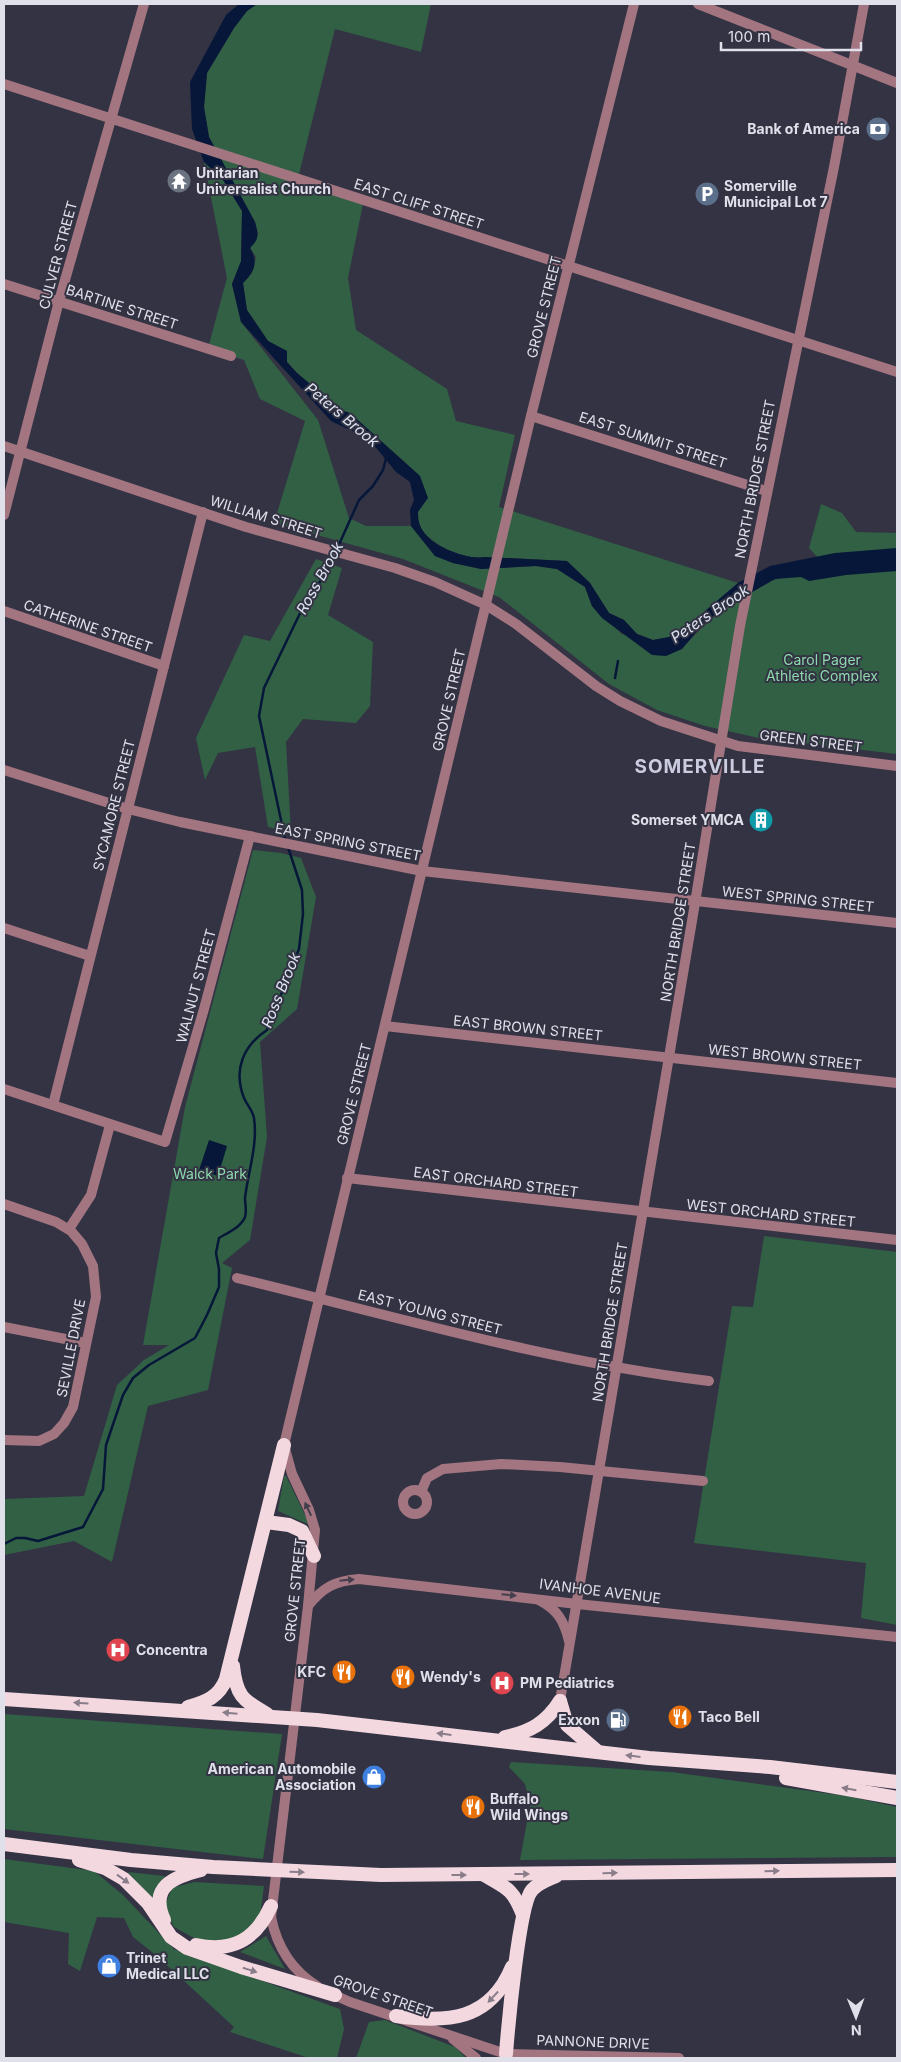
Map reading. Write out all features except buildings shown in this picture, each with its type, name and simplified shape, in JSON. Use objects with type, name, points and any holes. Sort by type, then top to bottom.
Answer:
[{"type":"highway","points":[[178,1709],[207,1701],[218,1694],[223,1687],[232,1660],[284,1445]]},
{"type":"highway","points":[[266,1522],[289,1525],[302,1531],[314,1556]]},
{"type":"highway","points":[[232,1660],[234,1682],[239,1694],[252,1706],[273,1717]]},
{"type":"highway","points":[[4,1699],[178,1709],[273,1717],[492,1739],[681,1761],[770,1767],[897,1782]]},
{"type":"highway","points":[[492,1739],[522,1733],[540,1725],[560,1700]]},
{"type":"highway","points":[[560,1700],[567,1725],[574,1733],[600,1752]]},
{"type":"highway","points":[[681,1761],[897,1798]]},
{"type":"highway","points":[[4,1844],[89,1863],[124,1880],[148,1903],[171,1937],[188,1948],[241,1967],[335,1995]]},
{"type":"highway","points":[[27,1848],[214,1867],[380,1875],[897,1870]]},
{"type":"highway","points":[[214,1867],[181,1875],[164,1886],[160,1895],[161,1912],[170,1929],[179,1936],[197,1946],[210,1948],[234,1944],[256,1932],[271,1906]]},
{"type":"highway","points":[[483,1874],[506,1887],[515,1896],[523,1915]]},
{"type":"highway","points":[[506,2056],[523,1915],[531,1890],[543,1881],[561,1874]]},
{"type":"highway","points":[[396,2016],[447,2020],[470,2014],[489,2002],[498,1992],[508,1977],[518,1955]]},
{"type":"street","name":"CULVER STREET","points":[[4,515],[22,452],[59,301],[144,4]]},
{"type":"street","name":"GROVE STREET","points":[[506,2056],[435,2029],[335,1995],[309,1981],[285,1956],[273,1926],[271,1906],[314,1556],[314,1521],[296,1484],[284,1445],[490,584],[634,4]]},
{"type":"street","points":[[698,4],[897,83]]},
{"type":"street","name":"NORTH BRIDGE STREET","points":[[560,1700],[696,900],[740,626],[766,490],[834,167],[864,4]]},
{"type":"street","name":"EAST CLIFF STREET","points":[[4,84],[897,372]]},
{"type":"street","name":"BARTINE STREET","points":[[4,284],[231,356]]},
{"type":"street","name":"EAST SUMMIT STREET","points":[[531,416],[766,490]]},
{"type":"street","name":"WILLIAM STREET","points":[[4,446],[283,538],[323,548],[435,582],[486,605],[516,624],[596,686],[620,702],[662,721],[722,742]]},
{"type":"street","name":"SYCAMORE STREET","points":[[53,1105],[203,512]]},
{"type":"street","name":"CATHERINE STREET","points":[[4,611],[164,666]]},
{"type":"street","name":"GREEN STREET","points":[[722,742],[897,766]]},
{"type":"street","name":"EAST SPRING STREET","points":[[4,770],[128,809],[422,871],[696,900]]},
{"type":"street","name":"WALNUT STREET","points":[[110,1125],[165,1142],[204,1009],[250,836]]},
{"type":"street","name":"WEST SPRING STREET","points":[[696,900],[897,923]]},
{"type":"street","points":[[4,928],[90,956]]},
{"type":"street","name":"EAST BROWN STREET","points":[[384,1026],[669,1058]]},
{"type":"street","name":"WEST BROWN STREET","points":[[669,1058],[897,1083]]},
{"type":"street","points":[[4,1089],[110,1125],[90,1195],[69,1229],[56,1222],[4,1204]]},
{"type":"street","name":"EAST ORCHARD STREET","points":[[348,1178],[642,1213]]},
{"type":"street","name":"WEST ORCHARD STREET","points":[[642,1213],[897,1240]]},
{"type":"street","name":"SEVILLE DRIVE","points":[[4,1440],[39,1441],[54,1434],[64,1423],[73,1407],[96,1297],[93,1266],[82,1244],[69,1229]]},
{"type":"street","name":"EAST YOUNG STREET","points":[[237,1278],[534,1352],[617,1369],[709,1381]]},
{"type":"street","points":[[4,1327],[86,1343]]},
{"type":"street","points":[[420,1492],[432,1474],[452,1467],[501,1464],[703,1481]]},
{"type":"street","name":"IVANHOE AVENUE","points":[[308,1606],[317,1594],[327,1586],[340,1581],[359,1579],[897,1637]]},
{"type":"street","points":[[534,1597],[554,1609],[560,1616],[570,1647]]},
{"type":"street","points":[[435,2029],[476,2058]]},
{"type":"street","name":"PANNONE DRIVE","points":[[506,2056],[679,2058]]},
{"type":"green space","points":[[257,4],[431,4],[421,52],[335,29],[298,178],[364,199],[348,278],[356,330],[447,389],[456,421],[515,435],[499,507],[738,583],[697,618],[669,637],[653,640],[637,634],[624,620],[609,613],[590,583],[567,561],[477,558],[458,554],[438,544],[423,531],[419,524],[417,507],[420,476],[350,413],[341,410],[297,373],[287,362],[287,351],[268,341],[247,310],[243,283],[252,273],[256,257],[250,248],[258,234],[255,222],[209,137],[204,107],[207,73],[234,28],[247,11]]},
{"type":"green space","name":"Carol Pager Athletic Complex","points":[[204,162],[223,180],[242,211],[241,262],[232,284],[241,322],[318,420],[349,518],[366,526],[411,526],[435,556],[453,563],[481,569],[536,566],[557,569],[585,587],[592,606],[622,634],[682,649],[725,608],[765,583],[791,576],[835,576],[809,548],[821,504],[842,513],[856,532],[897,533],[897,754],[759,738],[705,726],[657,710],[609,684],[499,597],[403,559],[274,523],[305,421],[260,399],[244,360],[208,348],[227,278]]},
{"type":"green space","points":[[316,559],[342,568],[328,615],[373,642],[370,706],[356,723],[303,719],[286,742],[291,833],[268,827],[255,747],[218,753],[205,780],[196,738],[244,635],[270,641]]},
{"type":"green space","name":"Walck Park","points":[[253,850],[281,853],[301,858],[316,897],[297,1009],[260,1042],[267,1137],[250,1240],[222,1263],[232,1268],[208,1390],[148,1406],[112,1562],[74,1541],[4,1555],[4,1499],[84,1496],[117,1385],[144,1360],[169,1345],[143,1345],[185,1107]]},
{"type":"green space","points":[[764,1236],[897,1252],[897,1625],[861,1618],[866,1563],[694,1543],[732,1306],[753,1307]]},
{"type":"green space","points":[[284,1476],[286,1476],[310,1525],[278,1511]]},
{"type":"green space","points":[[4,1714],[282,1734],[263,1859],[4,1829]]},
{"type":"green space","points":[[511,1762],[671,1772],[847,1796],[897,1807],[897,1857],[520,1860],[530,1805],[525,1784],[509,1767]]},
{"type":"green space","points":[[4,1859],[94,1871],[123,1895],[174,1949],[340,2009],[344,2029],[337,2058],[309,2058],[230,2032],[234,2027],[157,1956],[133,1937],[124,1918],[97,1917],[80,1971],[68,1964],[69,1933],[4,1922]]},
{"type":"green space","points":[[128,1872],[165,1876],[157,1887],[152,1900]]},
{"type":"green space","points":[[194,1882],[264,1886],[260,1916],[243,1935],[224,1943],[201,1942],[174,1927],[164,1908],[172,1888]]},
{"type":"green space","points":[[266,1936],[285,1969],[240,1952]]},
{"type":"green space","points":[[385,2020],[455,2047],[466,2058],[356,2058],[369,2022]]},
{"type":"water","name":"Peters Brook","points":[[239,4],[257,4],[247,11],[234,28],[207,73],[204,107],[209,137],[257,229],[257,239],[250,248],[253,253],[254,267],[243,283],[247,310],[268,341],[287,351],[287,362],[297,373],[341,410],[350,413],[420,476],[428,498],[418,512],[419,520],[422,529],[428,537],[442,547],[469,556],[567,561],[590,583],[609,613],[624,620],[637,634],[653,640],[669,637],[697,618],[738,583],[770,566],[835,553],[897,548],[897,571],[846,575],[809,581],[801,577],[775,579],[718,612],[701,626],[682,649],[666,656],[652,655],[602,618],[592,606],[585,587],[557,569],[536,566],[481,569],[453,563],[435,556],[411,526],[410,510],[414,500],[410,482],[396,472],[369,439],[331,421],[241,322],[232,284],[241,261],[242,211],[223,180],[204,162],[192,129],[190,82],[226,15]]},
{"type":"water","points":[[209,1140],[227,1146],[218,1176],[199,1170]]},
{"type":"waterway","name":"Ross Brook","points":[[337,549],[359,500],[373,486],[383,470],[386,458]]},
{"type":"waterway","name":"Ross Brook","points":[[285,839],[259,716],[264,688],[304,605],[326,573],[335,554]]},
{"type":"waterway","points":[[615,678],[618,661]]},
{"type":"waterway","name":"Ross Brook","points":[[4,1544],[16,1538],[38,1541],[83,1527],[103,1489],[106,1445],[123,1395],[133,1378],[149,1365],[195,1338],[219,1287],[219,1269],[216,1253],[219,1238],[238,1226],[245,1217],[245,1198],[255,1138],[254,1118],[241,1088],[240,1068],[246,1051],[267,1030],[299,949],[303,914],[302,890],[288,847]]},
{"type":"place","name":"Bank of America","points":[[878,129]]},
{"type":"place","name":"Unitarian Universalist Church","points":[[179,181]]},
{"type":"place","name":"Somerville Municipal Lot 7","points":[[707,194]]},
{"type":"place","name":"Somerset YMCA","points":[[761,820]]},
{"type":"place","name":"Concentra","points":[[118,1650]]},
{"type":"place","name":"KFC","points":[[344,1672]]},
{"type":"place","name":"Wendy's","points":[[403,1677]]},
{"type":"place","name":"PM Pediatrics","points":[[502,1683]]},
{"type":"place","name":"Taco Bell","points":[[680,1717]]},
{"type":"place","name":"Exxon","points":[[618,1720]]},
{"type":"place","name":"American Automobile Association","points":[[374,1777]]},
{"type":"place","name":"Buffalo Wild Wings","points":[[473,1807]]},
{"type":"place","name":"Trinet Medical LLC","points":[[109,1966]]},
{"type":"district","name":"SOMERVILLE","points":[[700,766]]}]
